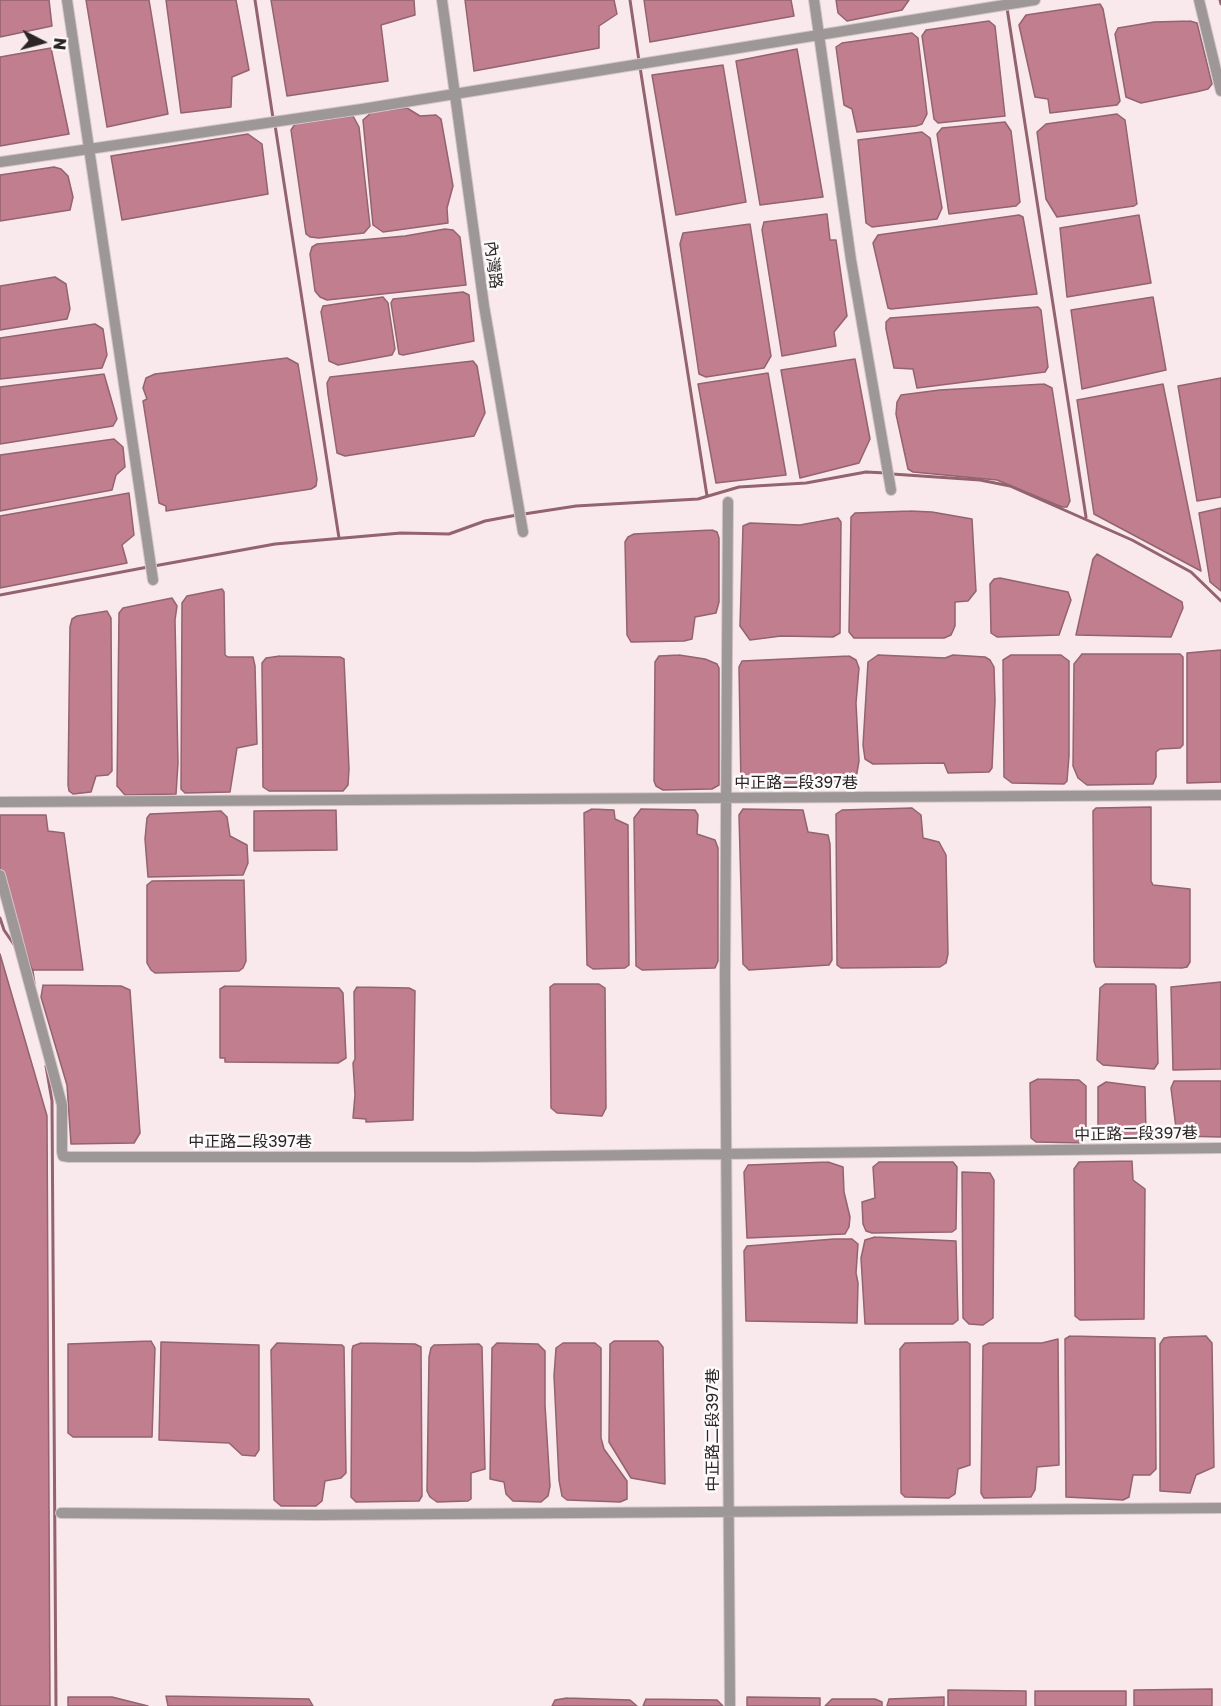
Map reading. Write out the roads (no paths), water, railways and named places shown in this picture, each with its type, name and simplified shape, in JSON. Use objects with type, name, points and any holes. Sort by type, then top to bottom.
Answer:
[{"type":"street","points":[[67,0],[153,580]]},
{"type":"street","name":"內灣路","points":[[442,0],[484,306],[523,532]]},
{"type":"street","points":[[814,0],[851,260],[891,490]]},
{"type":"street","points":[[0,162],[456,94],[1035,0]]},
{"type":"street","points":[[1199,0],[1221,92]]},
{"type":"street","points":[[0,802],[726,798],[728,502]]},
{"type":"street","name":"中正路二段397巷","points":[[730,1706],[726,798],[1221,795]]},
{"type":"street","name":"中正路二段397巷","points":[[0,875],[62,1105],[63,1156],[483,1157],[1221,1148]]},
{"type":"street","points":[[61,1513],[316,1515],[1221,1508]]},
{"type":"waterway","points":[[255,0],[273,118]]},
{"type":"waterway","points":[[630,0],[639,61]]},
{"type":"waterway","points":[[1220,0],[1221,4]]},
{"type":"waterway","points":[[1007,8],[1086,517]]},
{"type":"waterway","points":[[640,67],[707,496]]},
{"type":"waterway","points":[[275,125],[339,538]]},
{"type":"waterway","points":[[524,514],[576,506],[698,499],[739,487],[806,483],[866,472],[886,473]]},
{"type":"waterway","points":[[892,474],[980,480],[1010,486],[1132,540],[1191,572],[1221,601]]},
{"type":"waterway","points":[[154,566],[275,544],[401,533],[449,534],[485,521],[517,515]]},
{"type":"waterway","points":[[0,595],[148,567]]},
{"type":"waterway","points":[[0,918],[4,930],[15,946]]},
{"type":"waterway","points":[[28,964],[32,970],[34,983]]},
{"type":"waterway","points":[[46,1066],[52,1101],[56,1706]]}]
